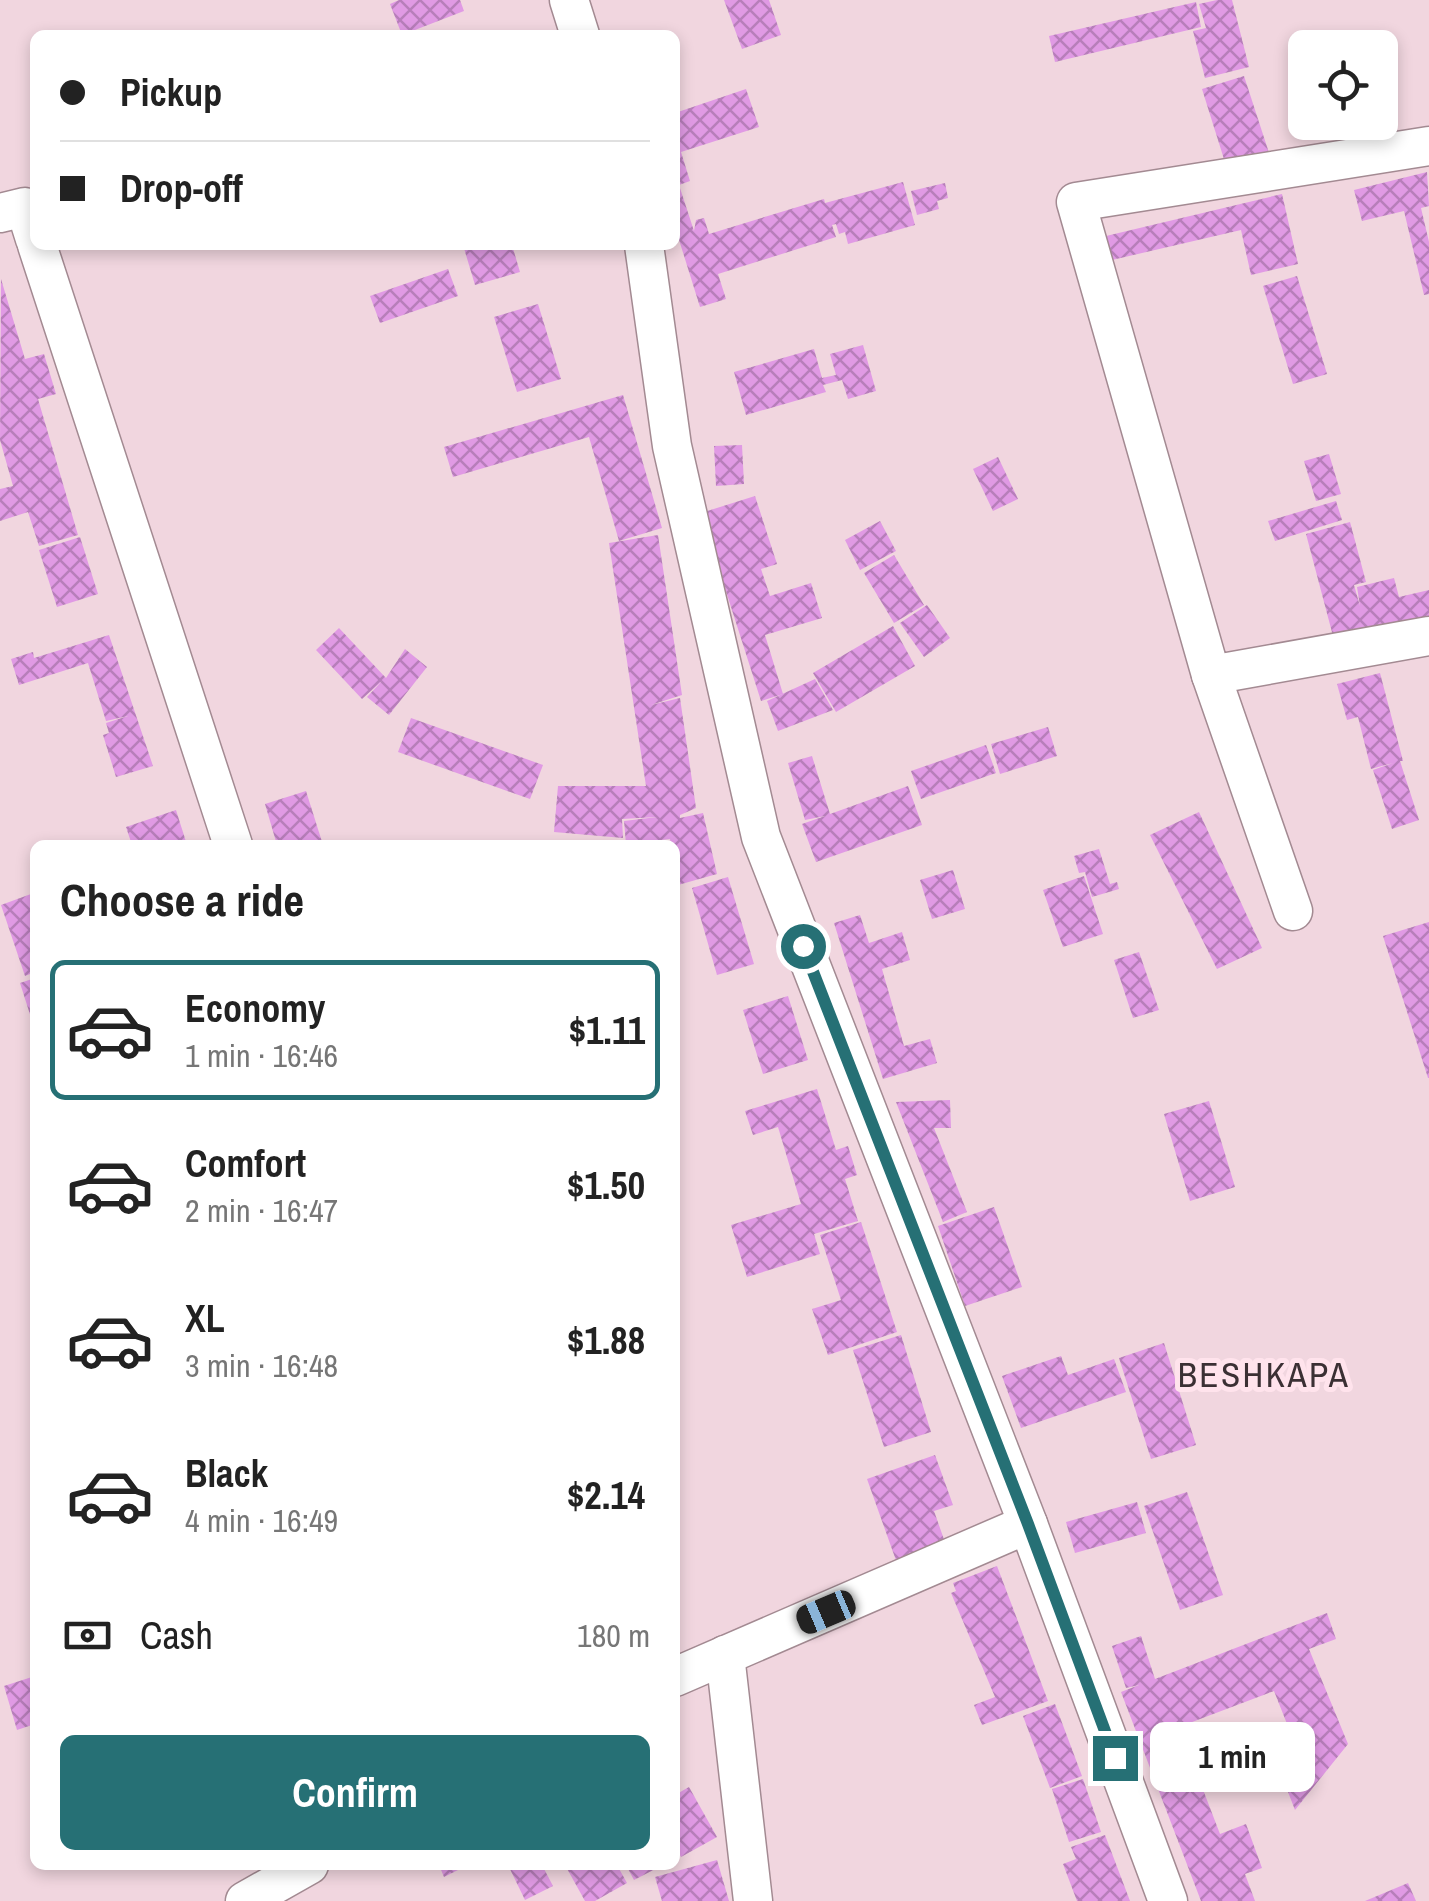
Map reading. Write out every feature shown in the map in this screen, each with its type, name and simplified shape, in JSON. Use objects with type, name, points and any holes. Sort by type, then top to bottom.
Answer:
[{"type":"street","points":[[570,0],[579,30]]},
{"type":"street","points":[[1294,911],[1210,675],[1076,202],[1429,146]]},
{"type":"street","points":[[0,214],[24,207],[30,224]]},
{"type":"street","points":[[39,250],[231,840]]},
{"type":"street","points":[[645,250],[672,446],[761,837],[1028,1524],[1168,1901]]},
{"type":"street","points":[[1210,675],[1429,636]]},
{"type":"street","points":[[680,1675],[1028,1524]]},
{"type":"street","points":[[725,1656],[753,1901]]},
{"type":"street","points":[[245,1901],[299,1870]]},
{"type":"building","points":[[399,0],[460,0],[464,11],[415,30],[400,30],[390,4]]},
{"type":"building","points":[[724,0],[769,0],[781,35],[742,49]]},
{"type":"building","points":[[1232,0],[1249,67],[1205,78],[1193,31],[1206,28],[1199,4]]},
{"type":"building","points":[[1196,2],[1201,27],[1055,62],[1049,36]]},
{"type":"building","points":[[1244,76],[1271,159],[1228,172],[1202,89]]},
{"type":"building","points":[[746,89],[759,127],[681,152],[690,181],[680,185],[680,111]]},
{"type":"building","points":[[1427,172],[1429,206],[1421,208],[1429,242],[1429,294],[1424,295],[1404,211],[1362,221],[1354,190]]},
{"type":"building","points":[[903,182],[915,225],[848,244],[845,232],[839,234],[836,224],[832,225],[836,237],[718,274],[726,299],[700,307],[680,243],[680,188],[694,231],[696,220],[704,218],[709,234],[824,199],[825,203]]},
{"type":"building","points":[[945,183],[948,198],[937,201],[939,209],[917,215],[911,191]]},
{"type":"building","points":[[1282,194],[1298,264],[1251,275],[1241,230],[1112,260],[1106,236]]},
{"type":"building","points":[[464,250],[513,250],[520,272],[475,285]]},
{"type":"building","points":[[448,269],[458,296],[380,323],[370,296]]},
{"type":"building","points":[[1297,276],[1327,374],[1293,384],[1263,286]]},
{"type":"building","points":[[1,279],[25,359],[44,354],[56,394],[38,399],[78,535],[39,546],[28,512],[0,521],[0,489],[13,486],[0,440]]},
{"type":"building","points":[[538,304],[561,379],[517,392],[494,317]]},
{"type":"building","points":[[863,345],[876,391],[848,399],[842,380],[823,385],[826,392],[746,415],[734,372],[814,349],[822,378],[836,375],[830,354]]},
{"type":"building","points":[[623,395],[662,528],[619,541],[589,437],[453,477],[444,447]]},
{"type":"building","points":[[742,445],[744,484],[716,486],[714,446]]},
{"type":"building","points":[[1329,454],[1341,494],[1316,501],[1304,461]]},
{"type":"building","points":[[998,457],[1018,499],[993,511],[973,469]]},
{"type":"building","points":[[755,496],[777,564],[761,569],[770,596],[811,583],[822,618],[765,635],[783,694],[761,701],[701,513]]},
{"type":"building","points":[[1336,501],[1342,520],[1275,541],[1268,521]]},
{"type":"building","points":[[880,521],[896,551],[860,570],[845,540]]},
{"type":"building","points":[[1350,522],[1366,582],[1354,585],[1360,606],[1357,587],[1394,578],[1399,597],[1429,590],[1429,623],[1368,637],[1366,627],[1333,636],[1306,534]]},
{"type":"building","points":[[658,535],[682,695],[651,705],[680,698],[696,808],[680,818],[703,813],[717,874],[680,884],[680,840],[626,840],[624,821],[657,817],[622,819],[623,838],[554,832],[558,786],[646,786],[609,543]]},
{"type":"building","points":[[80,537],[98,594],[57,607],[39,550]]},
{"type":"building","points":[[894,555],[924,605],[894,623],[864,573]]},
{"type":"building","points":[[927,605],[950,638],[924,657],[900,623]]},
{"type":"building","points":[[893,626],[915,666],[836,712],[813,673]]},
{"type":"building","points":[[339,628],[386,678],[405,649],[427,667],[389,715],[367,697],[382,681],[362,699],[316,650]]},
{"type":"building","points":[[109,635],[153,766],[116,777],[103,735],[109,733],[106,723],[128,716],[106,721],[88,663],[19,685],[11,659],[33,652],[34,658]]},
{"type":"building","points":[[1380,673],[1400,761],[1419,820],[1392,829],[1373,770],[1393,763],[1371,769],[1358,717],[1347,720],[1337,684]]},
{"type":"building","points":[[815,679],[833,710],[778,731],[767,701]]},
{"type":"building","points":[[411,718],[543,765],[530,799],[398,752]]},
{"type":"building","points":[[1048,727],[1057,756],[1000,774],[991,744]]},
{"type":"building","points":[[986,745],[996,773],[921,799],[911,771]]},
{"type":"building","points":[[812,756],[830,814],[908,786],[922,825],[816,862],[802,824],[825,816],[805,820],[788,763]]},
{"type":"building","points":[[306,791],[321,840],[276,840],[265,804]]},
{"type":"building","points":[[176,810],[185,840],[130,840],[126,827]]},
{"type":"building","points":[[1199,812],[1262,948],[1217,969],[1150,835]]},
{"type":"building","points":[[1099,849],[1110,884],[1117,882],[1119,889],[1092,897],[1085,872],[1079,873],[1074,856]]},
{"type":"building","points":[[953,870],[965,909],[932,919],[920,880]]},
{"type":"building","points":[[1084,876],[1103,934],[1063,947],[1043,890]]},
{"type":"building","points":[[728,877],[754,964],[717,975],[692,888]]},
{"type":"building","points":[[30,894],[30,974],[25,976],[1,905]]},
{"type":"building","points":[[860,915],[869,943],[902,932],[910,960],[882,969],[904,1046],[930,1039],[937,1063],[883,1079],[834,923]]},
{"type":"building","points":[[1429,922],[1429,1078],[1428,1078],[1383,936]]},
{"type":"building","points":[[1139,952],[1159,1010],[1133,1018],[1114,960]]},
{"type":"building","points":[[30,980],[30,1014],[20,983]]},
{"type":"building","points":[[788,996],[808,1060],[763,1074],[743,1010]]},
{"type":"building","points":[[817,1089],[836,1150],[848,1146],[857,1175],[845,1179],[858,1221],[814,1234],[820,1254],[747,1277],[731,1225],[801,1204],[778,1127],[753,1135],[745,1111]]},
{"type":"building","points":[[950,1100],[951,1128],[934,1128],[967,1212],[943,1222],[896,1102]]},
{"type":"building","points":[[1209,1101],[1235,1187],[1190,1201],[1164,1114]]},
{"type":"building","points":[[994,1207],[1022,1287],[965,1306],[938,1226]]},
{"type":"building","points":[[861,1222],[897,1332],[828,1355],[812,1309],[841,1300],[820,1235]]},
{"type":"building","points":[[901,1335],[931,1432],[884,1447],[853,1350]]},
{"type":"building","points":[[1164,1343],[1196,1445],[1151,1459],[1119,1358]]},
{"type":"building","points":[[1061,1356],[1068,1375],[1114,1359],[1126,1392],[1021,1428],[1002,1376]]},
{"type":"building","points":[[935,1455],[953,1505],[934,1511],[947,1548],[898,1566],[867,1479]]},
{"type":"building","points":[[1187,1492],[1223,1595],[1180,1610],[1144,1506]]},
{"type":"building","points":[[1137,1502],[1146,1533],[1075,1553],[1066,1522]]},
{"type":"building","points":[[997,1566],[1048,1701],[982,1725],[974,1705],[995,1697],[951,1593],[956,1591],[953,1583]]},
{"type":"building","points":[[1327,1613],[1336,1639],[1309,1649],[1348,1744],[1295,1810],[1269,1743],[1291,1734],[1274,1691],[1179,1727],[1220,1834],[1246,1824],[1262,1868],[1245,1874],[1255,1901],[1201,1901],[1121,1692],[1139,1685],[1126,1688],[1112,1646],[1141,1636],[1155,1679]]},
{"type":"building","points":[[30,1678],[30,1726],[17,1730],[4,1686]]},
{"type":"building","points":[[1055,1704],[1082,1776],[1050,1788],[1023,1716]]},
{"type":"building","points":[[1083,1779],[1101,1832],[1069,1842],[1052,1789]]},
{"type":"building","points":[[689,1787],[717,1837],[681,1857],[680,1855],[680,1792]]},
{"type":"building","points":[[1105,1835],[1130,1901],[1077,1901],[1063,1864],[1076,1859],[1071,1847]]},
{"type":"building","points":[[717,1860],[729,1901],[662,1901],[655,1877]]},
{"type":"building","points":[[510,1870],[545,1870],[553,1886],[525,1900]]},
{"type":"building","points":[[568,1870],[620,1870],[627,1883],[595,1901],[585,1901]]},
{"type":"building","points":[[629,1870],[653,1870],[634,1880]]},
{"type":"building","points":[[1408,1883],[1416,1901],[1365,1901]]},
{"type":"district","name":"BESHKAPA","points":[[1264,1374]]},
{"type":"route","points":[[803,946],[1115,1758]]}]
